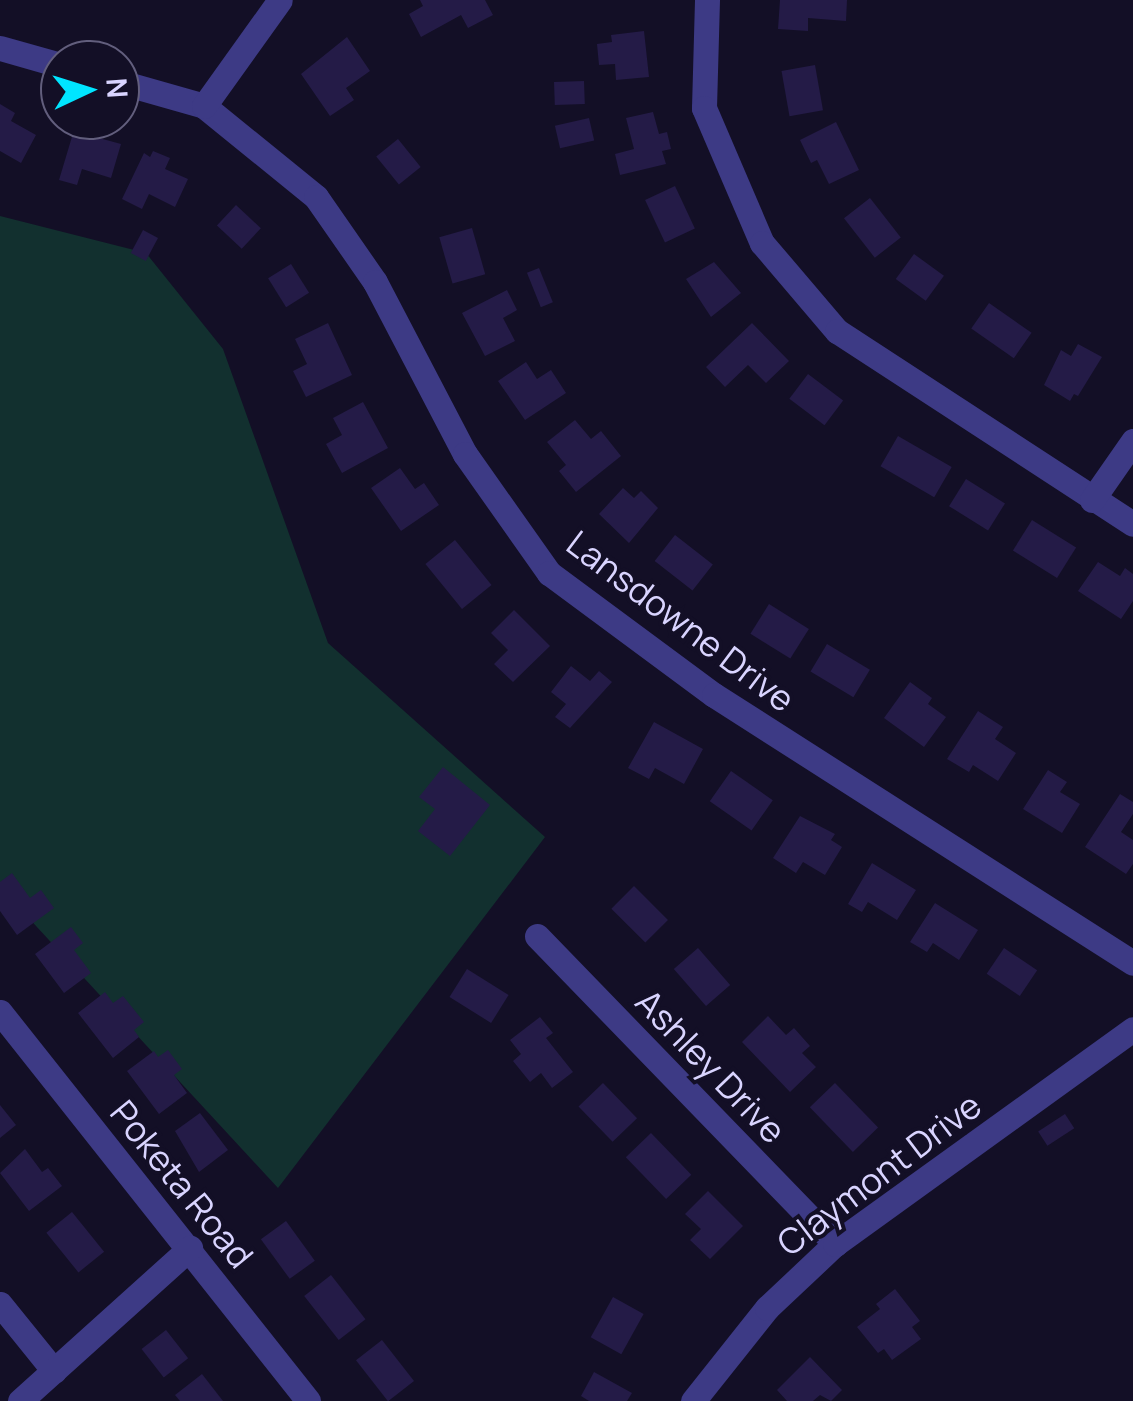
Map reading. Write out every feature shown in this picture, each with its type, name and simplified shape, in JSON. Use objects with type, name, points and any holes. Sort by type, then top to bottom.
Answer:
[{"type":"street","points":[[204,106],[280,0]]},
{"type":"street","points":[[707,0],[704,108],[762,243],[837,330],[1133,524]]},
{"type":"street","points":[[0,48],[40,59]]},
{"type":"street","name":"Lansdowne Drive","points":[[140,88],[204,106],[316,197],[376,282],[465,454],[549,574],[746,716],[1133,963]]},
{"type":"street","points":[[1092,500],[1133,441]]},
{"type":"street","name":"Ashley Drive","points":[[537,936],[835,1244]]},
{"type":"street","name":"Poketa Road","points":[[0,1012],[308,1401]]},
{"type":"street","name":"Claymont Drive","points":[[694,1401],[767,1308],[835,1244],[1133,1029]]},
{"type":"street","points":[[20,1401],[190,1248]]},
{"type":"street","points":[[0,1304],[54,1371]]},
{"type":"green space","points":[[0,216],[146,253],[223,349],[328,643],[545,837],[278,1188],[0,887]]},
{"type":"building","points":[[420,0],[485,0],[493,15],[468,28],[461,15],[421,37],[409,14],[423,6]]},
{"type":"building","points":[[780,0],[847,0],[846,21],[808,18],[808,31],[778,29]]},
{"type":"building","points":[[644,31],[649,77],[616,80],[615,64],[599,65],[597,44],[612,42],[611,35]]},
{"type":"building","points":[[347,37],[370,71],[346,88],[354,100],[330,116],[301,74]]},
{"type":"building","points":[[815,65],[823,110],[790,116],[782,71]]},
{"type":"building","points":[[584,81],[585,104],[555,105],[554,82]]},
{"type":"building","points":[[0,104],[15,113],[11,121],[36,135],[21,163],[0,151]]},
{"type":"building","points":[[653,112],[659,134],[667,132],[671,149],[662,151],[666,164],[620,175],[615,154],[634,149],[626,118]]},
{"type":"building","points":[[589,118],[594,140],[560,148],[555,126]]},
{"type":"building","points":[[836,122],[859,170],[829,184],[817,160],[811,163],[800,140]]},
{"type":"building","points":[[398,139],[421,167],[399,185],[376,157]]},
{"type":"building","points":[[71,140],[121,144],[111,178],[82,169],[77,185],[59,180]]},
{"type":"building","points":[[153,151],[170,158],[165,169],[188,179],[175,207],[149,194],[142,209],[122,199],[144,153],[150,157]]},
{"type":"building","points":[[675,186],[695,229],[665,243],[645,200]]},
{"type":"building","points":[[870,198],[901,237],[875,258],[844,218]]},
{"type":"building","points":[[236,205],[261,228],[242,249],[217,225]]},
{"type":"building","points":[[472,228],[485,274],[453,284],[439,237]]},
{"type":"building","points":[[143,230],[158,238],[146,261],[131,253]]},
{"type":"building","points":[[914,254],[944,276],[926,301],[896,279]]},
{"type":"building","points":[[714,262],[741,293],[711,317],[686,279]]},
{"type":"building","points":[[291,264],[309,293],[286,307],[268,278]]},
{"type":"building","points":[[539,268],[553,302],[541,307],[527,273]]},
{"type":"building","points":[[507,290],[517,310],[503,318],[515,341],[485,356],[462,313]]},
{"type":"building","points":[[989,303],[1032,333],[1014,358],[971,328]]},
{"type":"building","points":[[328,323],[352,375],[306,397],[293,371],[307,364],[295,339]]},
{"type":"building","points":[[752,323],[789,361],[766,383],[748,365],[725,387],[706,367]]},
{"type":"building","points":[[1078,344],[1102,357],[1078,396],[1074,394],[1070,401],[1044,385],[1061,350],[1071,356]]},
{"type":"building","points":[[526,362],[537,379],[551,370],[566,393],[525,420],[498,381]]},
{"type":"building","points":[[808,374],[843,400],[824,425],[789,399]]},
{"type":"building","points":[[363,402],[388,448],[342,473],[326,444],[342,435],[333,418]]},
{"type":"building","points":[[575,420],[591,439],[601,431],[621,456],[576,492],[559,471],[566,465],[547,442]]},
{"type":"building","points":[[898,436],[952,467],[934,497],[880,466]]},
{"type":"building","points":[[400,468],[415,489],[424,483],[439,505],[401,531],[371,488]]},
{"type":"building","points":[[966,479],[1005,503],[988,531],[949,506]]},
{"type":"building","points":[[623,488],[634,498],[641,491],[658,508],[629,543],[599,514]]},
{"type":"building","points":[[1032,520],[1076,548],[1057,578],[1013,551]]},
{"type":"building","points":[[675,535],[713,565],[693,591],[655,561]]},
{"type":"building","points":[[455,540],[492,585],[462,609],[425,564]]},
{"type":"building","points":[[1098,562],[1120,576],[1125,568],[1133,574],[1133,601],[1121,619],[1078,591]]},
{"type":"building","points":[[769,604],[809,629],[790,659],[750,634]]},
{"type":"building","points":[[514,610],[550,646],[513,682],[494,664],[508,650],[491,633]]},
{"type":"building","points":[[827,644],[870,670],[853,697],[811,671]]},
{"type":"building","points":[[571,666],[590,681],[599,671],[612,682],[570,728],[555,717],[566,704],[551,692]]},
{"type":"building","points":[[910,682],[932,698],[928,704],[946,717],[924,747],[884,718]]},
{"type":"building","points":[[978,711],[1003,727],[995,739],[1016,753],[998,781],[973,765],[969,772],[947,759]]},
{"type":"building","points":[[654,722],[703,749],[684,784],[655,768],[649,779],[628,768]]},
{"type":"building","points":[[443,767],[490,805],[450,856],[418,831],[435,809],[419,797]]},
{"type":"building","points":[[1048,770],[1067,782],[1060,792],[1080,804],[1062,833],[1023,809]]},
{"type":"building","points":[[731,771],[773,800],[752,831],[710,801]]},
{"type":"building","points":[[1120,794],[1133,802],[1133,814],[1121,832],[1133,840],[1133,864],[1126,874],[1085,847]]},
{"type":"building","points":[[800,816],[835,834],[831,840],[842,847],[825,875],[803,862],[796,873],[773,858]]},
{"type":"building","points":[[872,863],[916,890],[897,920],[868,902],[862,912],[848,904]]},
{"type":"building","points":[[12,873],[30,898],[41,890],[54,908],[17,935],[0,911],[0,882]]},
{"type":"building","points":[[634,886],[668,920],[645,943],[611,909]]},
{"type":"building","points":[[935,903],[978,930],[959,960],[933,943],[927,952],[910,942]]},
{"type":"building","points":[[71,927],[83,943],[74,950],[91,973],[64,993],[35,954]]},
{"type":"building","points":[[698,948],[730,985],[706,1006],[674,969]]},
{"type":"building","points":[[1004,948],[1037,970],[1020,996],[987,974]]},
{"type":"building","points":[[467,969],[509,995],[491,1023],[450,997]]},
{"type":"building","points":[[105,992],[113,1003],[123,996],[144,1022],[134,1030],[139,1037],[113,1058],[78,1013]]},
{"type":"building","points":[[768,1016],[786,1035],[794,1028],[810,1046],[802,1053],[816,1067],[790,1092],[742,1042]]},
{"type":"building","points":[[540,1017],[553,1033],[546,1038],[573,1072],[552,1088],[541,1073],[530,1082],[513,1061],[521,1054],[510,1040]]},
{"type":"building","points":[[168,1050],[182,1069],[174,1075],[187,1093],[159,1114],[127,1071],[154,1051],[158,1057]]},
{"type":"building","points":[[603,1083],[637,1118],[613,1142],[579,1107]]},
{"type":"building","points":[[835,1083],[878,1128],[853,1152],[810,1107]]},
{"type":"building","points":[[0,1105],[16,1125],[0,1138]]},
{"type":"building","points":[[200,1113],[228,1150],[199,1172],[175,1131]]},
{"type":"building","points":[[1065,1114],[1074,1128],[1047,1146],[1038,1131]]},
{"type":"building","points":[[651,1133],[691,1175],[666,1199],[626,1157]]},
{"type":"building","points":[[25,1149],[42,1172],[48,1168],[62,1186],[29,1211],[0,1173]]},
{"type":"building","points":[[708,1191],[743,1226],[710,1259],[690,1240],[701,1229],[685,1214]]},
{"type":"building","points":[[72,1212],[104,1252],[78,1272],[46,1233]]},
{"type":"building","points":[[286,1221],[315,1261],[290,1279],[261,1239]]},
{"type":"building","points":[[331,1275],[365,1319],[339,1340],[304,1296]]},
{"type":"building","points":[[895,1289],[920,1321],[912,1327],[921,1339],[892,1360],[884,1349],[878,1353],[857,1327],[880,1309],[876,1304]]},
{"type":"building","points":[[613,1297],[644,1314],[621,1354],[591,1337]]},
{"type":"building","points":[[166,1330],[188,1358],[164,1377],[142,1349]]},
{"type":"building","points":[[382,1340],[414,1381],[388,1401],[356,1360]]},
{"type":"building","points":[[810,1357],[842,1390],[831,1401],[820,1395],[813,1401],[787,1401],[777,1390]]},
{"type":"building","points":[[594,1372],[632,1393],[627,1401],[589,1401],[581,1396]]},
{"type":"building","points":[[202,1374],[223,1401],[180,1401],[175,1395]]}]
